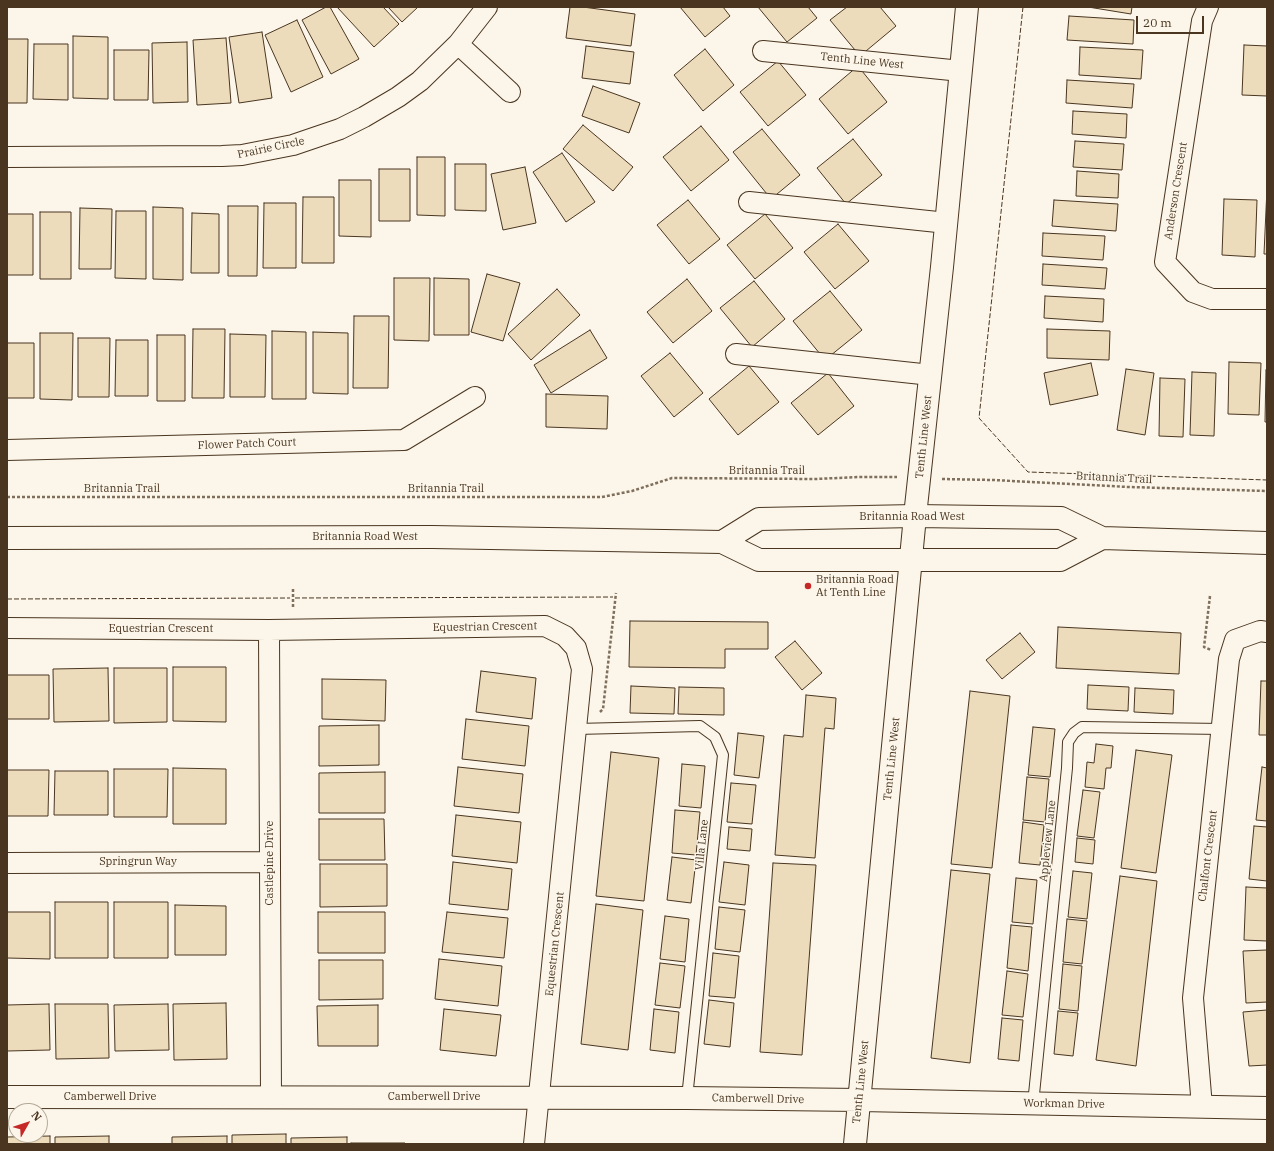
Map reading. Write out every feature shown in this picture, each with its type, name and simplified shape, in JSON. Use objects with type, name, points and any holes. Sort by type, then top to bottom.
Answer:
[{"type":"street","name":"Prairie Circle","points":[[7,157],[222,156],[242,155],[293,146],[364,117],[398,97],[420,81],[458,44],[487,7]]},
{"type":"street","name":"Tenth Line West","points":[[855,1144],[915,516],[947,223],[967,7]]},
{"type":"street","name":"Anderson Crescent","points":[[1208,7],[1202,21],[1165,262],[1193,292],[1212,299],[1267,299]]},
{"type":"street","points":[[458,44],[510,92]]},
{"type":"street","name":"Tenth Line West","points":[[764,51],[961,71]]},
{"type":"street","points":[[749,202],[947,223]]},
{"type":"street","points":[[736,354],[930,375]]},
{"type":"street","name":"Flower Patch Court","points":[[7,450],[404,440],[475,397]]},
{"type":"street","name":"Britannia Road West","points":[[722,542],[759,519],[915,516],[1061,518],[1102,538],[1267,543]]},
{"type":"street","name":"Britannia Road West","points":[[7,538],[432,537],[722,542],[759,560],[1060,560],[1102,538]]},
{"type":"street","name":"Equestrian Crescent","points":[[7,628],[269,630],[545,626],[565,636],[576,648],[582,669],[534,1144]]},
{"type":"street","name":"Castlepine Drive","points":[[269,630],[271,1097]]},
{"type":"street","name":"Chalfont Crescent","points":[[1202,1107],[1193,998],[1229,659],[1235,640],[1260,631],[1267,632]]},
{"type":"street","name":"Springrun Way","points":[[7,863],[269,862]]},
{"type":"street","name":"Camberwell Drive","points":[[7,1097],[539,1097],[860,1100]]},
{"type":"street","name":"Workman Drive","points":[[860,1100],[1267,1108]]},
{"type":"lane","name":"Villa Lane","points":[[576,729],[700,726],[715,737],[723,755],[687,1098]]},
{"type":"lane","name":"Appleview Lane","points":[[1033,1104],[1067,768],[1068,742],[1074,733],[1082,727],[1222,729]]},
{"type":"path","name":"Britannia Trail","points":[[7,498],[602,497],[632,491],[672,478],[815,479],[882,477]]},
{"type":"path","name":"Britannia Trail","points":[[960,479],[1129,487],[1267,491]]},
{"type":"path","points":[[576,729],[603,709],[616,593]]},
{"type":"path","points":[[1210,596],[1204,647],[1229,659]]},
{"type":"building","points":[[326,7],[330,7],[359,59],[331,74],[302,20]]},
{"type":"building","points":[[337,7],[383,7],[399,24],[374,47]]},
{"type":"building","points":[[388,7],[418,7],[402,22]]},
{"type":"building","points":[[570,7],[583,7],[635,14],[631,46],[566,38]]},
{"type":"building","points":[[680,7],[723,7],[730,16],[705,37]]},
{"type":"building","points":[[758,7],[808,7],[817,18],[787,42]]},
{"type":"building","points":[[847,7],[880,7],[896,26],[860,56],[830,20]]},
{"type":"building","points":[[1088,7],[1132,7],[1131,14]]},
{"type":"building","points":[[1069,16],[1134,20],[1133,44],[1067,40]]},
{"type":"building","points":[[297,20],[323,77],[291,92],[265,35]]},
{"type":"building","points":[[262,32],[272,98],[239,103],[229,37]]},
{"type":"building","points":[[73,36],[108,37],[108,99],[73,98]]},
{"type":"building","points":[[226,38],[231,103],[197,105],[193,40]]},
{"type":"building","points":[[7,39],[28,39],[27,103],[7,103]]},
{"type":"building","points":[[187,42],[188,102],[153,103],[152,43]]},
{"type":"building","points":[[34,44],[68,44],[68,100],[33,99]]},
{"type":"building","points":[[1244,45],[1267,46],[1267,96],[1242,95]]},
{"type":"building","points":[[586,46],[634,52],[630,84],[582,78]]},
{"type":"building","points":[[1080,47],[1143,50],[1141,79],[1079,75]]},
{"type":"building","points":[[705,49],[734,85],[703,111],[674,75]]},
{"type":"building","points":[[114,50],[149,50],[148,100],[114,100]]},
{"type":"building","points":[[778,61],[806,95],[768,126],[740,92]]},
{"type":"building","points":[[858,66],[887,102],[848,134],[819,99]]},
{"type":"building","points":[[1067,80],[1134,84],[1132,108],[1066,103]]},
{"type":"building","points":[[593,86],[640,103],[629,133],[582,116]]},
{"type":"building","points":[[1073,111],[1127,114],[1126,138],[1072,134]]},
{"type":"building","points":[[583,125],[633,167],[613,191],[563,149]]},
{"type":"building","points":[[701,126],[729,160],[691,191],[663,157]]},
{"type":"building","points":[[762,129],[800,175],[771,199],[733,152]]},
{"type":"building","points":[[853,139],[882,175],[846,204],[817,168]]},
{"type":"building","points":[[1075,141],[1124,144],[1122,170],[1073,167]]},
{"type":"building","points":[[562,153],[595,202],[566,222],[533,172]]},
{"type":"building","points":[[417,157],[445,157],[445,216],[417,215]]},
{"type":"building","points":[[455,164],[486,164],[486,211],[455,210]]},
{"type":"building","points":[[525,167],[536,223],[503,230],[491,174]]},
{"type":"building","points":[[379,169],[410,169],[410,221],[379,221]]},
{"type":"building","points":[[1077,171],[1119,174],[1118,198],[1076,196]]},
{"type":"building","points":[[339,180],[371,180],[371,237],[339,236]]},
{"type":"building","points":[[1267,188],[1267,254],[1264,254]]},
{"type":"building","points":[[303,197],[334,197],[334,263],[302,263]]},
{"type":"building","points":[[1224,199],[1257,200],[1255,257],[1222,255]]},
{"type":"building","points":[[688,200],[720,239],[689,264],[657,225]]},
{"type":"building","points":[[1054,200],[1118,204],[1116,231],[1052,226]]},
{"type":"building","points":[[264,203],[296,203],[296,268],[263,268]]},
{"type":"building","points":[[228,206],[258,206],[257,276],[228,276]]},
{"type":"building","points":[[153,207],[183,208],[183,280],[153,279]]},
{"type":"building","points":[[80,208],[112,209],[111,269],[79,269]]},
{"type":"building","points":[[116,211],[146,211],[146,279],[115,278]]},
{"type":"building","points":[[40,212],[71,212],[71,279],[40,279]]},
{"type":"building","points":[[192,213],[219,214],[219,273],[191,273]]},
{"type":"building","points":[[7,214],[33,214],[33,275],[7,275]]},
{"type":"building","points":[[765,214],[793,248],[755,279],[727,245]]},
{"type":"building","points":[[838,224],[869,261],[835,289],[804,252]]},
{"type":"building","points":[[1043,233],[1105,236],[1103,260],[1042,256]]},
{"type":"building","points":[[1043,264],[1107,268],[1105,289],[1042,285]]},
{"type":"building","points":[[487,274],[520,283],[503,341],[471,332]]},
{"type":"building","points":[[394,278],[430,278],[429,341],[394,340]]},
{"type":"building","points":[[434,278],[469,279],[469,335],[434,335]]},
{"type":"building","points":[[687,279],[712,311],[673,343],[647,312]]},
{"type":"building","points":[[754,281],[785,319],[752,347],[720,308]]},
{"type":"building","points":[[557,289],[580,315],[531,360],[508,334]]},
{"type":"building","points":[[830,291],[862,330],[825,360],[793,321]]},
{"type":"building","points":[[1045,296],[1104,299],[1103,322],[1044,318]]},
{"type":"building","points":[[354,316],[389,316],[388,388],[353,388]]},
{"type":"building","points":[[193,329],[225,329],[224,398],[192,398]]},
{"type":"building","points":[[1047,329],[1110,331],[1109,360],[1047,358]]},
{"type":"building","points":[[590,330],[607,358],[551,393],[534,365]]},
{"type":"building","points":[[272,331],[306,332],[306,399],[272,399]]},
{"type":"building","points":[[313,332],[348,333],[348,394],[313,393]]},
{"type":"building","points":[[40,333],[73,333],[72,400],[40,399]]},
{"type":"building","points":[[230,334],[266,335],[265,397],[230,397]]},
{"type":"building","points":[[157,335],[185,335],[185,401],[157,401]]},
{"type":"building","points":[[78,338],[110,338],[109,397],[78,397]]},
{"type":"building","points":[[116,340],[148,340],[148,396],[115,396]]},
{"type":"building","points":[[7,343],[34,343],[34,398],[7,398]]},
{"type":"building","points":[[670,353],[703,393],[674,417],[641,376]]},
{"type":"building","points":[[1229,362],[1261,363],[1259,415],[1228,414]]},
{"type":"building","points":[[1091,363],[1098,395],[1050,405],[1044,373]]},
{"type":"building","points":[[749,366],[779,402],[738,435],[709,399]]},
{"type":"building","points":[[1126,369],[1154,373],[1145,435],[1117,430]]},
{"type":"building","points":[[1266,370],[1267,422],[1265,422]]},
{"type":"building","points":[[1192,372],[1216,373],[1214,436],[1190,435]]},
{"type":"building","points":[[828,373],[854,406],[818,435],[791,403]]},
{"type":"building","points":[[1160,378],[1185,379],[1183,437],[1159,436]]},
{"type":"building","points":[[546,394],[608,396],[607,429],[546,427]]},
{"type":"building","points":[[630,621],[768,622],[768,649],[725,649],[725,668],[629,667]]},
{"type":"building","points":[[1058,627],[1181,633],[1179,674],[1056,668]]},
{"type":"building","points":[[1020,633],[1035,652],[1002,679],[986,660]]},
{"type":"building","points":[[795,641],[822,673],[802,690],[775,657]]},
{"type":"building","points":[[173,667],[226,667],[226,722],[173,721]]},
{"type":"building","points":[[108,668],[109,721],[54,722],[53,669]]},
{"type":"building","points":[[114,668],[167,668],[167,722],[114,723]]},
{"type":"building","points":[[481,671],[536,678],[532,719],[476,712]]},
{"type":"building","points":[[7,675],[49,675],[49,719],[7,719]]},
{"type":"building","points":[[322,679],[386,680],[385,721],[322,719]]},
{"type":"building","points":[[1261,681],[1267,681],[1267,735],[1259,735]]},
{"type":"building","points":[[1088,685],[1129,687],[1128,711],[1087,709]]},
{"type":"building","points":[[631,686],[675,688],[674,714],[630,713]]},
{"type":"building","points":[[679,687],[724,688],[724,715],[678,714]]},
{"type":"building","points":[[1135,688],[1174,690],[1173,714],[1134,712]]},
{"type":"building","points":[[970,691],[1010,696],[992,868],[951,864]]},
{"type":"building","points":[[806,695],[836,698],[834,729],[825,728],[815,858],[775,855],[784,735],[803,737]]},
{"type":"building","points":[[466,719],[529,726],[525,766],[462,759]]},
{"type":"building","points":[[379,725],[379,765],[319,766],[319,726]]},
{"type":"building","points":[[1033,727],[1055,729],[1050,777],[1028,775]]},
{"type":"building","points":[[738,733],[764,736],[759,778],[734,775]]},
{"type":"building","points":[[1096,744],[1113,746],[1111,768],[1106,768],[1104,789],[1085,787],[1087,762],[1094,763]]},
{"type":"building","points":[[1136,750],[1172,755],[1156,873],[1121,868]]},
{"type":"building","points":[[611,752],[659,758],[644,901],[596,896]]},
{"type":"building","points":[[682,764],[705,766],[701,808],[679,806]]},
{"type":"building","points":[[458,767],[523,774],[519,813],[454,806]]},
{"type":"building","points":[[1262,767],[1267,768],[1267,821],[1256,820]]},
{"type":"building","points":[[173,768],[226,769],[226,824],[173,824]]},
{"type":"building","points":[[114,769],[168,769],[167,817],[114,817]]},
{"type":"building","points":[[7,770],[49,770],[48,816],[7,816]]},
{"type":"building","points":[[55,771],[108,771],[108,815],[54,815]]},
{"type":"building","points":[[385,772],[385,813],[319,813],[319,773]]},
{"type":"building","points":[[1027,777],[1049,779],[1045,822],[1023,820]]},
{"type":"building","points":[[731,783],[756,785],[752,824],[727,822]]},
{"type":"building","points":[[1083,790],[1100,792],[1094,838],[1077,836]]},
{"type":"building","points":[[675,810],[700,812],[696,855],[672,853]]},
{"type":"building","points":[[456,815],[521,822],[517,863],[452,856]]},
{"type":"building","points":[[319,819],[384,819],[385,860],[319,860]]},
{"type":"building","points":[[1023,822],[1044,825],[1040,865],[1019,863]]},
{"type":"building","points":[[1254,826],[1267,827],[1267,881],[1249,879]]},
{"type":"building","points":[[729,827],[752,829],[750,851],[727,849]]},
{"type":"building","points":[[1077,838],[1095,840],[1093,864],[1075,862]]},
{"type":"building","points":[[672,857],[696,860],[691,903],[667,900]]},
{"type":"building","points":[[453,862],[512,869],[508,910],[449,904]]},
{"type":"building","points":[[724,862],[749,865],[745,905],[719,902]]},
{"type":"building","points":[[773,863],[816,865],[802,1055],[760,1052]]},
{"type":"building","points":[[320,864],[387,864],[387,906],[320,907]]},
{"type":"building","points":[[951,870],[990,874],[970,1063],[931,1058]]},
{"type":"building","points":[[1073,871],[1092,873],[1087,919],[1068,917]]},
{"type":"building","points":[[1120,876],[1157,881],[1136,1066],[1096,1060]]},
{"type":"building","points":[[1016,878],[1037,880],[1033,924],[1012,922]]},
{"type":"building","points":[[1246,887],[1267,888],[1267,941],[1244,940]]},
{"type":"building","points":[[55,902],[108,902],[108,958],[55,958]]},
{"type":"building","points":[[114,902],[168,902],[168,958],[114,958]]},
{"type":"building","points":[[596,904],[643,910],[628,1050],[581,1044]]},
{"type":"building","points":[[175,905],[226,906],[226,955],[175,955]]},
{"type":"building","points":[[719,907],[745,910],[740,952],[715,949]]},
{"type":"building","points":[[7,912],[50,912],[50,959],[7,958]]},
{"type":"building","points":[[318,912],[385,912],[385,953],[318,953]]},
{"type":"building","points":[[447,912],[508,918],[504,958],[442,952]]},
{"type":"building","points":[[665,916],[689,919],[685,962],[660,959]]},
{"type":"building","points":[[1067,919],[1087,921],[1082,964],[1063,962]]},
{"type":"building","points":[[1011,925],[1032,927],[1028,971],[1007,968]]},
{"type":"building","points":[[1267,950],[1267,1002],[1246,1003],[1243,951]]},
{"type":"building","points":[[713,953],[739,956],[735,998],[709,996]]},
{"type":"building","points":[[439,959],[502,966],[498,1006],[435,999]]},
{"type":"building","points":[[319,960],[383,960],[383,999],[319,1000]]},
{"type":"building","points":[[660,963],[685,966],[680,1008],[655,1005]]},
{"type":"building","points":[[1063,964],[1082,966],[1078,1011],[1059,1009]]},
{"type":"building","points":[[1007,971],[1028,974],[1023,1017],[1002,1015]]},
{"type":"building","points":[[709,1000],[734,1003],[730,1047],[704,1044]]},
{"type":"building","points":[[226,1003],[227,1059],[174,1060],[173,1004]]},
{"type":"building","points":[[49,1004],[50,1050],[7,1051],[7,1005]]},
{"type":"building","points":[[55,1004],[108,1004],[109,1058],[56,1059]]},
{"type":"building","points":[[168,1004],[169,1050],[115,1051],[114,1005]]},
{"type":"building","points":[[378,1005],[378,1046],[318,1046],[317,1006]]},
{"type":"building","points":[[444,1009],[501,1015],[496,1056],[440,1050]]},
{"type":"building","points":[[654,1009],[679,1012],[675,1053],[650,1050]]},
{"type":"building","points":[[1267,1010],[1267,1065],[1249,1066],[1243,1012]]},
{"type":"building","points":[[1058,1011],[1078,1013],[1073,1056],[1054,1054]]},
{"type":"building","points":[[1002,1018],[1023,1020],[1019,1061],[998,1059]]},
{"type":"building","points":[[286,1134],[286,1144],[232,1144],[232,1135]]},
{"type":"building","points":[[48,1136],[50,1136],[50,1144],[7,1144],[7,1137],[8,1143],[48,1143]]},
{"type":"building","points":[[109,1136],[109,1144],[55,1144],[55,1137]]},
{"type":"building","points":[[227,1136],[227,1144],[172,1144],[172,1137]]},
{"type":"building","points":[[347,1137],[347,1144],[291,1144],[291,1138]]},
{"type":"building","points":[[405,1143],[405,1144],[351,1144]]},
{"type":"fence","points":[[1023,7],[979,418],[1028,472],[1267,480]]},
{"type":"fence","points":[[295,598],[613,597]]},
{"type":"fence","points":[[7,599],[290,598]]},
{"type":"place","name":"Britannia Road At Tenth Line","points":[[808,586]]}]
